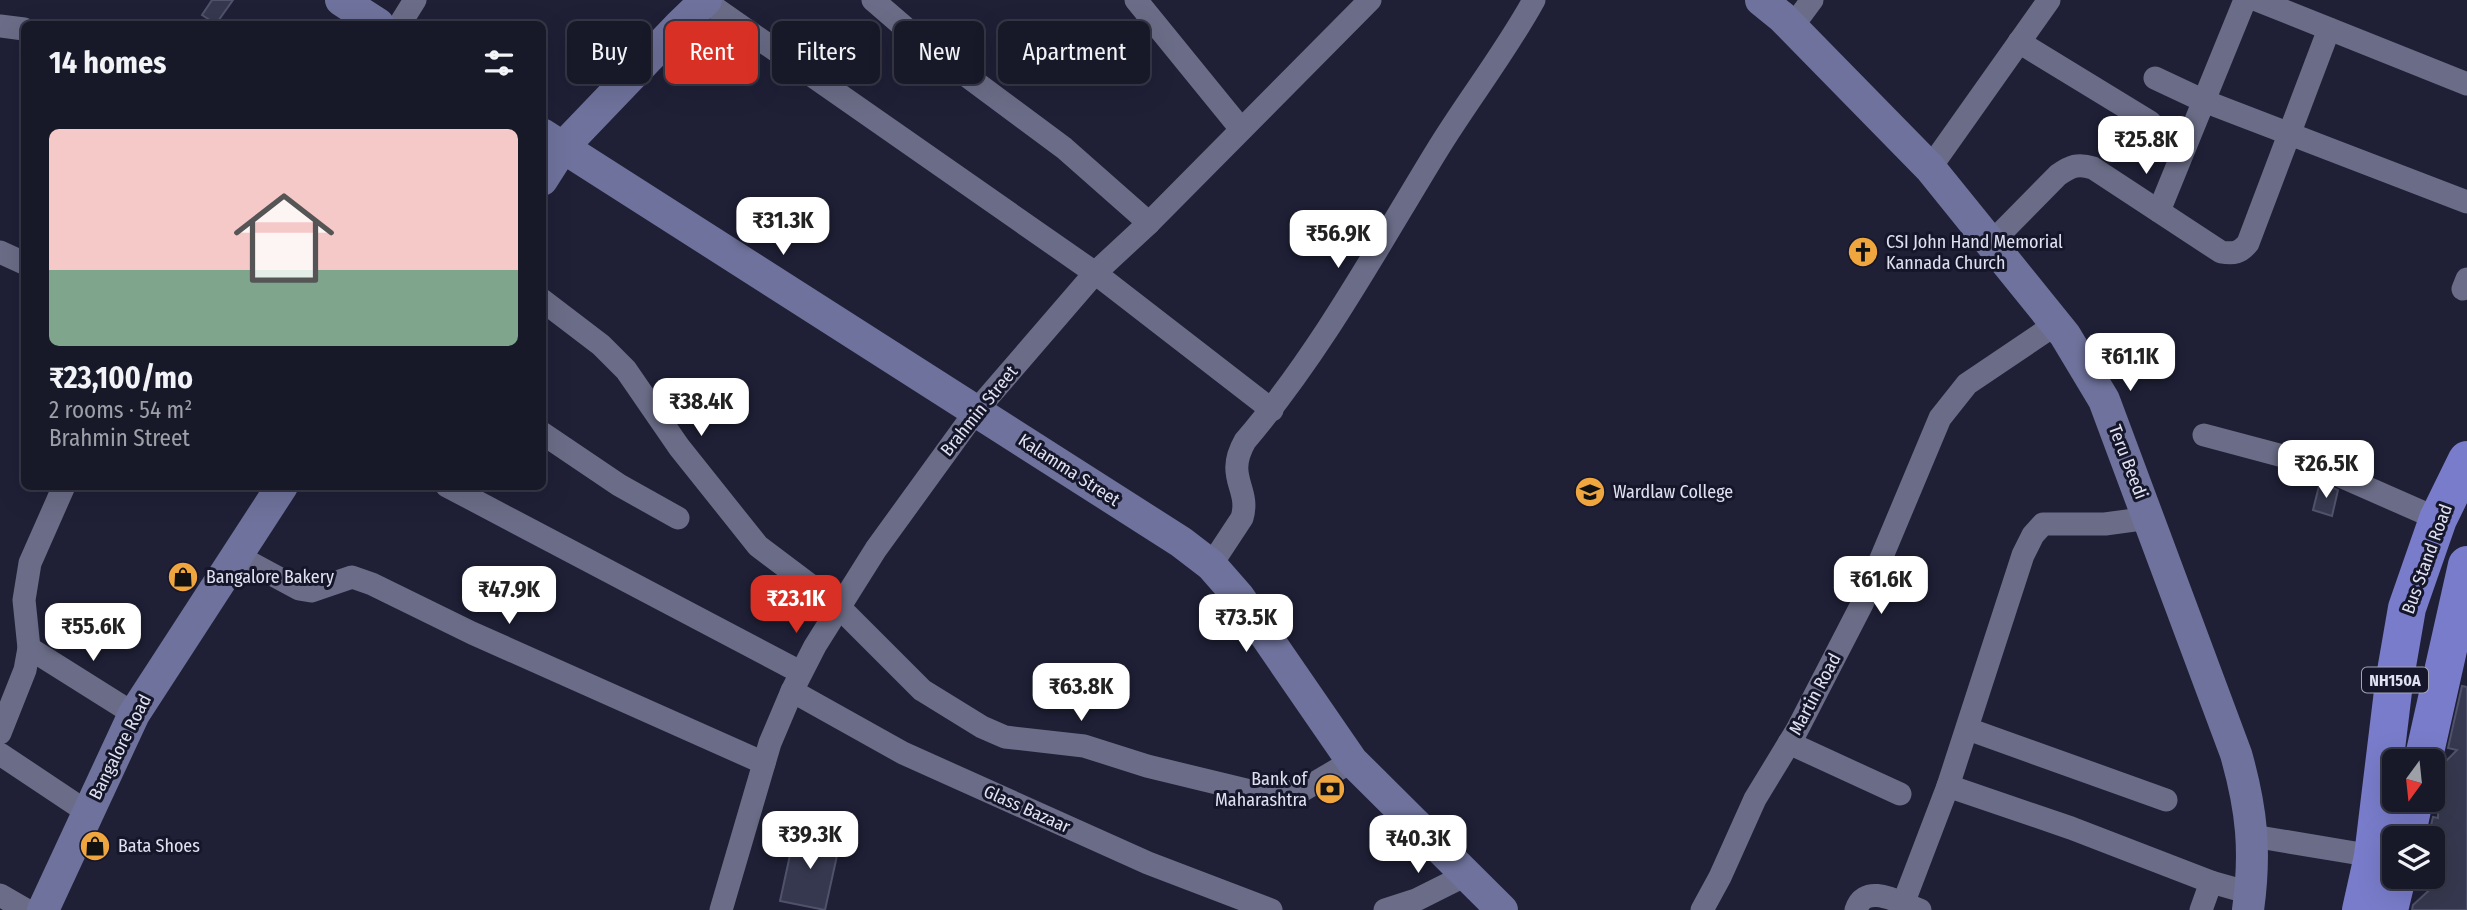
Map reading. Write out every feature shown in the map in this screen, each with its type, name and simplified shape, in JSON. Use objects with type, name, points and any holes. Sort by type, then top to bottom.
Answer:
[{"type":"highway","name":"Bus Stand Road","points":[[2387,826],[2394,683],[2407,608],[2438,519],[2467,460]]},
{"type":"highway","name":"NH150A","points":[[2426,749],[2467,565]]},
{"type":"highway","name":"Bus Stand Road","points":[[2361,910],[2382,872]]},
{"type":"highway","name":"Bus Stand Road","points":[[2387,889],[2389,910]]},
{"type":"street","points":[[341,0],[373,21]]},
{"type":"street","points":[[402,21],[415,0]]},
{"type":"street","points":[[546,165],[553,140],[706,0],[1095,273],[1272,410]]},
{"type":"street","points":[[873,0],[924,44],[1064,148],[1149,223]]},
{"type":"street","points":[[1136,0],[1241,129]]},
{"type":"street","name":"Brahmin Street","points":[[721,910],[764,763],[796,682],[870,558],[976,411],[1095,273],[1149,223],[1370,0]]},
{"type":"street","points":[[1211,565],[1242,518],[1244,510],[1236,471],[1237,455],[1245,441],[1272,410],[1308,360],[1468,100],[1499,57],[1534,0]]},
{"type":"street","name":"Teru Beedi","points":[[1761,0],[1792,27],[1930,168],[2056,324],[2104,400],[2236,754],[2248,794],[2253,836],[2249,901]]},
{"type":"street","points":[[1792,27],[1812,0]]},
{"type":"street","points":[[1930,168],[2049,0]]},
{"type":"street","points":[[2159,211],[2245,0]]},
{"type":"street","points":[[2257,0],[2467,85]]},
{"type":"street","points":[[0,26],[21,29]]},
{"type":"street","points":[[1991,243],[2058,175],[2070,166],[2083,165],[2093,168],[2221,252],[2233,254],[2243,250],[2291,134],[2329,29]]},
{"type":"street","points":[[2019,42],[2150,122]]},
{"type":"street","points":[[2155,78],[2204,101],[2467,202]]},
{"type":"street","name":"Kalamma Street","points":[[553,140],[1181,542],[1211,565],[1239,597],[1352,761],[1502,910]]},
{"type":"street","points":[[0,252],[21,262]]},
{"type":"street","points":[[546,303],[601,345],[626,370],[679,447],[720,495],[758,546],[839,607],[922,690],[982,727],[1005,737],[1084,746],[1127,760],[1250,791],[1278,793],[1303,790],[1352,761]]},
{"type":"street","name":"Martin Road","points":[[1702,910],[1755,799],[1789,743],[1863,604],[1940,418],[1967,384],[2056,324]]},
{"type":"street","points":[[2204,435],[2313,464],[2438,519]]},
{"type":"street","points":[[546,436],[619,485],[678,518]]},
{"type":"street","points":[[0,733],[25,670],[29,648],[24,600],[30,563],[62,490]]},
{"type":"street","name":"Bangalore Road","points":[[43,910],[86,812],[134,714],[279,490]]},
{"type":"street","name":"Glass Bazaar","points":[[454,490],[796,682],[915,758],[1148,863],[1270,910]]},
{"type":"street","points":[[1856,910],[1861,898],[1876,894],[1911,907],[2023,555],[2033,535],[2043,524],[2105,524],[2149,518]]},
{"type":"street","points":[[236,555],[299,589],[311,591],[352,577],[372,584],[472,633],[764,763]]},
{"type":"street","points":[[29,648],[134,714]]},
{"type":"street","points":[[1968,729],[2166,800]]},
{"type":"street","points":[[1789,743],[1900,794]]},
{"type":"street","points":[[0,754],[86,812]]},
{"type":"street","points":[[1948,786],[2071,828],[2211,882],[2249,901]]},
{"type":"street","points":[[2253,836],[2382,865]]},
{"type":"street","points":[[1385,910],[1416,900],[1466,875]]},
{"type":"street","points":[[2201,910],[2211,882]]},
{"type":"street","points":[[0,895],[26,910]]},
{"type":"building","points":[[212,0],[233,0],[218,21],[211,21],[202,15]]},
{"type":"building","points":[[2320,482],[2338,490],[2332,516],[2313,510]]},
{"type":"building","points":[[2462,686],[2467,687],[2467,910],[2412,910],[2413,905],[2430,889],[2445,889],[2445,826],[2431,826],[2433,817],[2438,818],[2438,812],[2445,812],[2445,762],[2457,750],[2448,748]]},
{"type":"building","points":[[795,832],[840,842],[825,910],[780,901]]},
{"type":"place","name":"CSI John Hand Memorial Kannada Church","points":[[1863,252]]},
{"type":"place","name":"Wardlaw College","points":[[1590,492]]},
{"type":"place","name":"Bangalore Bakery","points":[[183,577]]},
{"type":"place","name":"Bank of Maharashtra","points":[[1330,789]]},
{"type":"place","name":"Bata Shoes","points":[[95,846]]}]
